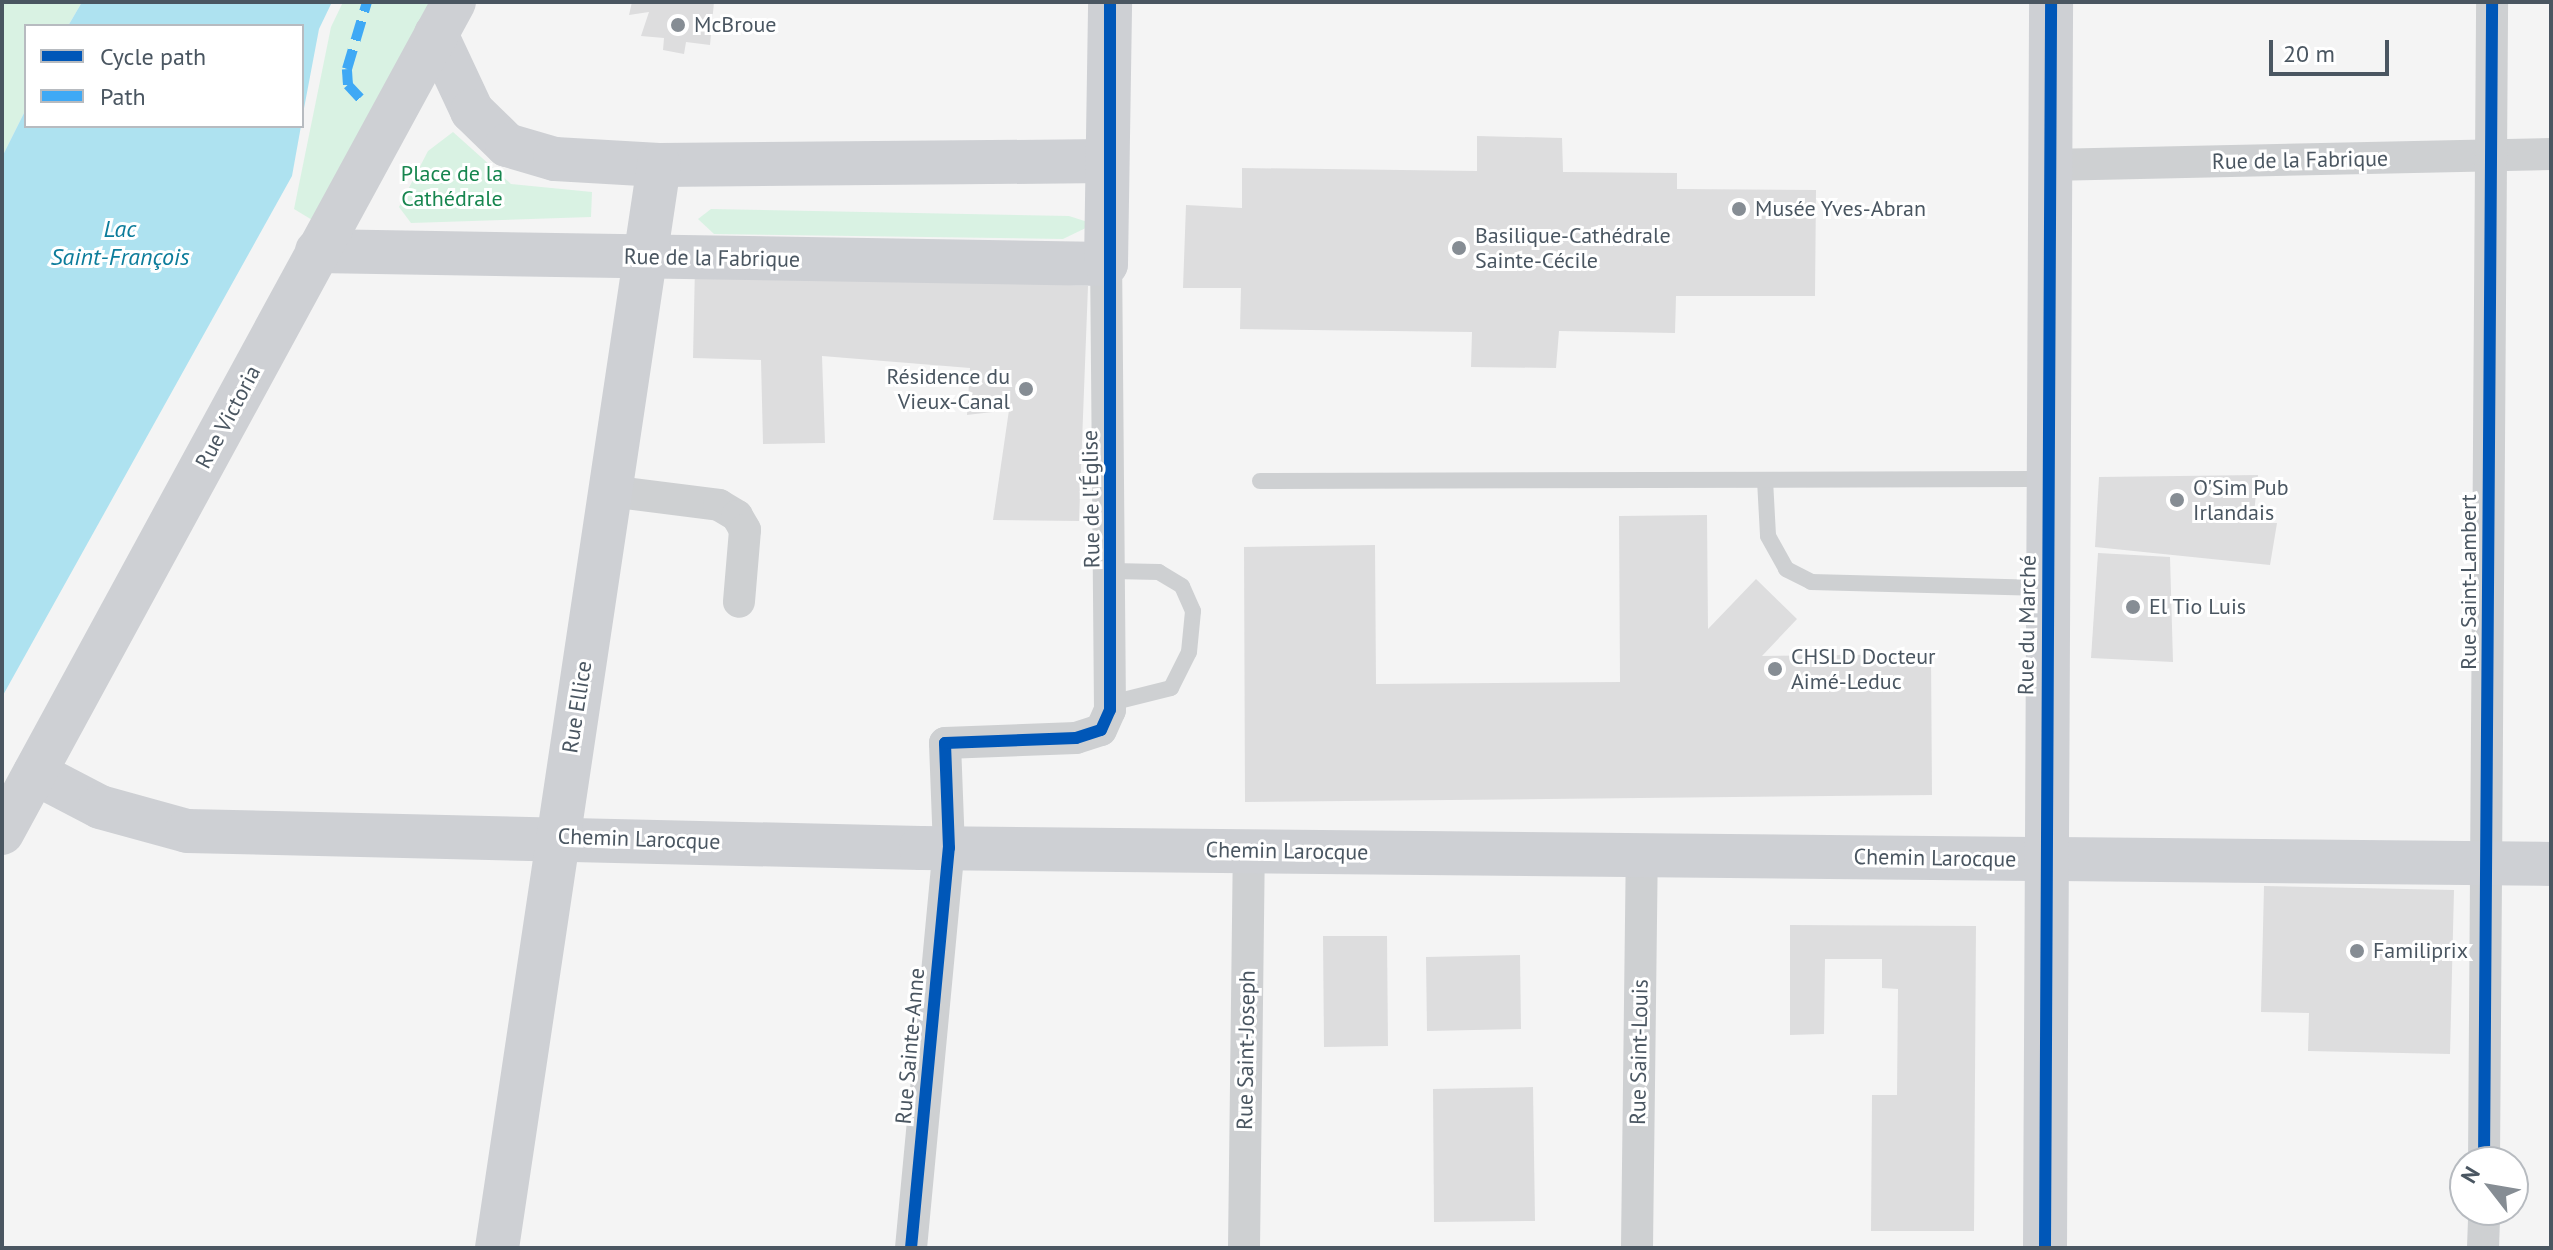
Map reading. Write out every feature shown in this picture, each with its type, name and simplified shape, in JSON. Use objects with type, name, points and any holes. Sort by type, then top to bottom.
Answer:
[{"type":"street","name":"Rue de l'Église","points":[[1110,2],[1106,264],[1113,571],[1111,703]]},
{"type":"street","name":"Rue du Marché","points":[[2045,1248],[2051,2]]},
{"type":"street","name":"Rue Saint-Lambert","points":[[2484,1146],[2489,863],[2492,2]]},
{"type":"street","points":[[445,18],[472,111],[507,145],[555,159],[659,165],[1107,161]]},
{"type":"street","name":"Rue Victoria","points":[[2,833],[445,18]]},
{"type":"street","name":"Rue de la Fabrique","points":[[2049,165],[2551,154]]},
{"type":"street","name":"Rue Ellice","points":[[497,1248],[659,165]]},
{"type":"street","name":"Rue de la Fabrique","points":[[317,251],[1106,264]]},
{"type":"street","points":[[610,491],[719,505],[737,516],[745,530],[739,602]]},
{"type":"street","points":[[949,848],[945,743],[1076,738],[1101,730],[1111,703]]},
{"type":"street","name":"Chemin Larocque","points":[[35,773],[100,807],[187,831],[949,848],[2551,864]]},
{"type":"street","name":"Rue Sainte-Anne","points":[[911,1248],[949,848]]},
{"type":"street","name":"Rue Saint-Joseph","points":[[1244,1248],[1249,851]]},
{"type":"street","name":"Rue Saint-Louis","points":[[1637,1248],[1642,855]]},
{"type":"street","points":[[2483,1248],[2484,1226]]},
{"type":"lane","points":[[1260,481],[2048,479]]},
{"type":"lane","points":[[1765,480],[1768,536],[1786,569],[1811,582],[2048,588]]},
{"type":"lane","points":[[1111,703],[1161,697],[1171,688],[1189,652],[1193,611],[1182,586],[1159,572],[1113,571]]},
{"type":"green space","points":[[2,2],[82,2],[69,24],[24,24],[24,113],[2,157]]},
{"type":"green space","points":[[343,2],[452,2],[337,235],[294,209],[331,27]]},
{"type":"green space","name":"Place de la Cathédrale","points":[[453,132],[511,184],[592,192],[591,217],[411,223],[399,207],[428,151]]},
{"type":"green space","points":[[711,209],[1069,216],[1094,224],[1063,239],[714,234],[698,219]]},
{"type":"water","points":[[82,2],[332,2],[319,29],[304,108],[304,24],[69,24]]},
{"type":"water","name":"Lac Saint-François","points":[[24,113],[24,128],[301,128],[292,176],[2,697],[2,157]]},
{"type":"building","name":"McBroue","points":[[632,2],[714,2],[710,45],[686,42],[684,54],[663,50],[664,38],[641,36],[649,12],[629,15]]},
{"type":"building","name":"Basilique-Cathédrale Sainte-Cécile","points":[[1477,136],[1562,138],[1563,172],[1677,173],[1677,189],[1816,190],[1815,296],[1676,296],[1675,333],[1559,331],[1556,368],[1471,367],[1472,332],[1240,329],[1241,288],[1183,288],[1186,205],[1242,208],[1242,168],[1477,171]]},
{"type":"building","name":"Résidence du Vieux-Canal","points":[[695,266],[1088,286],[1079,521],[993,520],[1009,410],[967,415],[970,368],[822,356],[825,443],[763,444],[761,360],[693,358]]},
{"type":"building","name":"O'Sim Pub Irlandais","points":[[2258,475],[2253,523],[2277,523],[2270,565],[2095,547],[2099,477]]},
{"type":"building","name":"CHSLD Docteur Aimé-Leduc","points":[[1707,515],[1708,629],[1756,579],[1797,619],[1762,656],[1931,654],[1932,795],[1245,802],[1244,547],[1375,545],[1376,684],[1620,682],[1619,516]]},
{"type":"building","name":"El Tio Luis","points":[[2098,553],[2170,557],[2173,662],[2091,658]]},
{"type":"building","name":"Familiprix","points":[[2264,886],[2454,890],[2450,1054],[2308,1051],[2309,1013],[2261,1012]]},
{"type":"building","points":[[1790,925],[1976,926],[1974,1231],[1871,1231],[1872,1095],[1897,1095],[1898,989],[1882,988],[1882,959],[1825,959],[1824,1034],[1790,1035]]},
{"type":"building","points":[[1323,936],[1387,936],[1388,1046],[1324,1047]]},
{"type":"building","points":[[1520,955],[1521,1029],[1427,1031],[1426,957]]},
{"type":"building","points":[[1533,1087],[1535,1221],[1434,1222],[1433,1089]]},
{"type":"marked path","points":[[360,98],[348,85],[347,69],[367,2]]},
{"type":"cycle path","points":[[911,1248],[949,848],[945,743],[1076,738],[1101,730],[1110,710],[1110,2]]},
{"type":"cycle path","points":[[2045,1248],[2051,2]]},
{"type":"cycle path","points":[[2484,1146],[2492,2]]},
{"type":"place","name":"McBroue","points":[[678,25]]},
{"type":"place","name":"Musée Yves-Abran","points":[[1739,209]]},
{"type":"place","name":"Basilique-Cathédrale Sainte-Cécile","points":[[1459,248]]},
{"type":"place","name":"Résidence du Vieux-Canal","points":[[1026,389]]},
{"type":"place","name":"O'Sim Pub Irlandais","points":[[2177,500]]},
{"type":"place","name":"El Tio Luis","points":[[2133,607]]},
{"type":"place","name":"CHSLD Docteur Aimé-Leduc","points":[[1775,669]]},
{"type":"place","name":"Familiprix","points":[[2357,951]]}]
